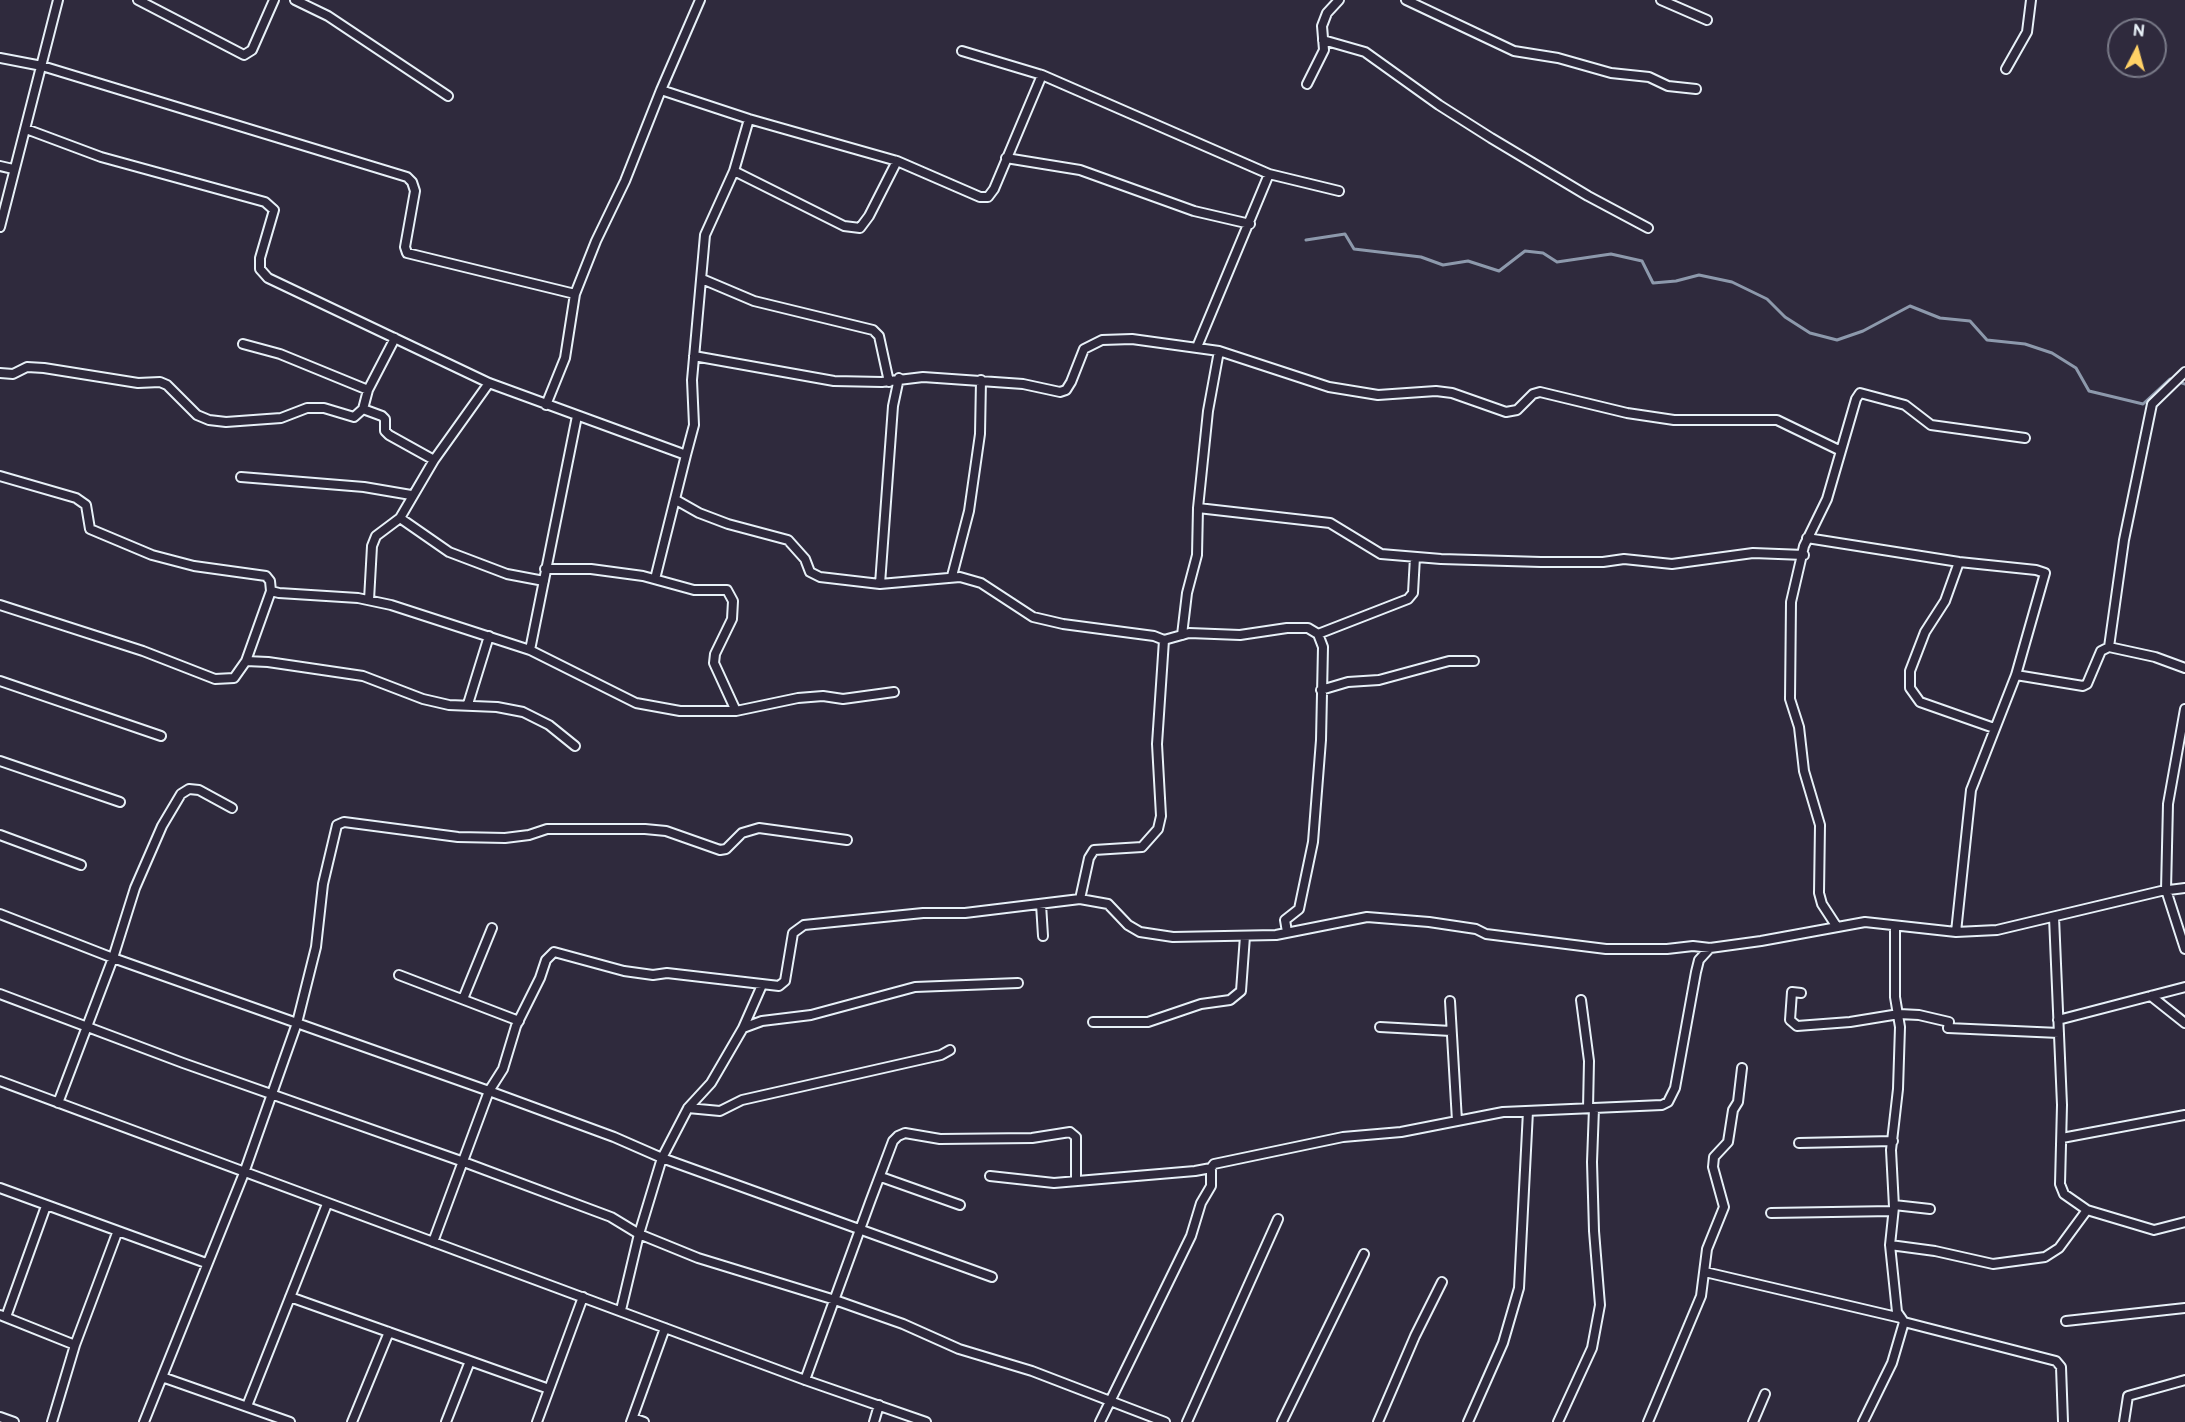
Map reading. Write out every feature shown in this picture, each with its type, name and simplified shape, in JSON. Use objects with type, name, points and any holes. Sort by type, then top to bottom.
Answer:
[{"type":"street","points":[[0,227],[58,0]]},
{"type":"street","points":[[138,0],[244,55],[252,50],[274,0]]},
{"type":"street","points":[[295,0],[328,16],[351,34],[448,96]]},
{"type":"street","points":[[546,405],[565,358],[575,294],[700,0]]},
{"type":"street","points":[[1307,84],[1321,61],[1322,26],[1328,13],[1340,0]]},
{"type":"street","points":[[1406,0],[1514,51],[1558,58],[1603,72],[1648,77],[1668,86],[1696,89]]},
{"type":"street","points":[[1661,0],[1707,20]]},
{"type":"street","points":[[2006,69],[2027,32],[2031,0]]},
{"type":"street","points":[[1323,40],[1374,57],[1439,105],[1588,196],[1648,228]]},
{"type":"street","points":[[962,51],[1042,75],[1269,174],[1339,191]]},
{"type":"street","points":[[0,58],[42,66],[407,177],[412,182],[415,192],[405,247],[407,253],[575,294]]},
{"type":"street","points":[[661,90],[749,119],[897,161],[980,196],[988,197],[1042,75]]},
{"type":"street","points":[[655,579],[694,424],[694,356],[705,236],[734,171],[749,119]]},
{"type":"street","points":[[26,129],[101,156],[271,205],[274,210],[272,223],[260,258],[260,269],[263,274],[489,383],[686,455]]},
{"type":"street","points":[[1006,158],[1080,170],[1194,211],[1250,224]]},
{"type":"street","points":[[734,171],[844,226],[860,228],[869,216],[897,161]]},
{"type":"street","points":[[0,166],[13,169]]},
{"type":"street","points":[[1197,347],[1269,174]]},
{"type":"street","points":[[702,279],[754,301],[873,330],[879,336],[889,382]]},
{"type":"street","points":[[0,374],[13,374],[27,367],[138,383],[160,382],[167,385],[197,415],[217,421],[281,418],[307,408],[324,408],[354,417],[363,409],[368,390],[395,338]]},
{"type":"street","points":[[694,356],[834,381],[889,382],[899,378],[981,380],[1023,384],[1060,392],[1066,390],[1071,382],[1084,349],[1102,340],[1132,339],[1219,351],[1329,387],[1378,395],[1436,391],[1452,393],[1472,397],[1506,412],[1517,410],[1533,394],[1540,392],[1628,413],[1674,420],[1777,420],[1839,450]]},
{"type":"street","points":[[243,344],[280,354],[368,390]]},
{"type":"street","points":[[1182,635],[1187,593],[1197,555],[1198,508],[1209,404],[1219,351]]},
{"type":"street","points":[[2109,647],[2124,540],[2151,404],[2183,374]]},
{"type":"street","points":[[880,584],[893,406],[899,378]]},
{"type":"street","points":[[952,576],[969,511],[980,434],[981,380]]},
{"type":"street","points":[[369,600],[372,546],[376,536],[400,518],[408,506],[411,495],[434,460],[489,383]]},
{"type":"street","points":[[1837,927],[1822,904],[1819,893],[1820,825],[1804,771],[1799,728],[1790,699],[1791,602],[1807,538],[1827,499],[1839,450],[1860,393],[1905,405],[1931,425],[2025,438]]},
{"type":"street","points":[[363,409],[385,419],[385,431],[389,435],[434,460]]},
{"type":"street","points":[[530,650],[577,416]]},
{"type":"street","points":[[0,476],[76,498],[86,505],[90,529],[98,534],[170,561],[266,576],[270,581],[271,591],[246,661],[234,678],[215,679],[143,651],[0,604]]},
{"type":"street","points":[[241,477],[364,487],[411,495]]},
{"type":"street","points":[[676,500],[699,513],[728,524],[788,540],[795,544],[810,572],[820,578],[880,584],[952,576],[981,583],[1033,617],[1063,624],[1154,636],[1164,640],[1182,635],[1240,635],[1287,628],[1308,628],[1318,634],[1323,647],[1321,740],[1313,842],[1299,909],[1285,920],[1287,932]]},
{"type":"street","points":[[1198,508],[1330,523],[1381,554],[1415,557],[1541,562],[1624,559],[1671,564],[1753,553],[1804,555]]},
{"type":"street","points":[[400,518],[449,552],[507,574],[544,581]]},
{"type":"street","points":[[1807,538],[2045,573],[2016,675],[1994,728],[1969,801],[1956,932]]},
{"type":"street","points":[[1318,634],[1408,599],[1413,593],[1415,557]]},
{"type":"street","points":[[1959,562],[1945,601],[1925,632],[1910,671],[1910,688],[1920,702],[1994,728]]},
{"type":"street","points":[[545,569],[591,568],[655,579],[686,589],[723,589],[729,593],[733,601],[732,619],[715,654],[714,663],[736,711]]},
{"type":"street","points":[[271,591],[369,600],[530,650],[582,674],[627,701],[668,710],[736,711],[798,698],[823,696],[843,699],[894,692]]},
{"type":"street","points":[[468,704],[489,636]]},
{"type":"street","points":[[1080,899],[1089,858],[1094,850],[1142,847],[1158,829],[1161,816],[1157,744],[1164,640]]},
{"type":"street","points":[[2016,675],[2083,686],[2101,651],[2109,647],[2156,657],[2185,668]]},
{"type":"street","points":[[246,661],[363,676],[423,699],[449,705],[468,704],[524,712],[549,725],[575,747]]},
{"type":"street","points":[[1321,690],[1348,681],[1379,680],[1449,661],[1474,661]]},
{"type":"street","points":[[0,681],[161,736]]},
{"type":"street","points":[[2185,709],[2168,804],[2166,890],[2185,949]]},
{"type":"street","points":[[0,760],[120,802]]},
{"type":"street","points":[[58,1103],[113,958],[135,888],[162,826],[181,794],[189,789],[198,790],[232,808]]},
{"type":"street","points":[[144,1422],[274,1095],[297,1023],[316,947],[333,832],[337,825],[344,822],[482,837],[529,835],[547,829],[645,829],[684,836],[720,850],[726,849],[742,833],[759,828],[848,840]]},
{"type":"street","points":[[0,835],[81,865]]},
{"type":"street","points":[[433,1242],[461,1161],[489,1091],[503,1069],[519,1021],[546,960],[554,952],[624,971],[653,975],[667,973],[779,986],[785,981],[793,933],[804,925],[934,912],[965,913],[1080,899],[1108,904],[1128,925],[1140,932],[1194,939],[1287,932],[1366,917],[1429,922],[1476,929],[1486,933],[1606,949],[1667,949],[1693,946],[1710,948],[1865,922],[1887,922],[1895,927],[1956,932],[2013,928],[2166,890],[2185,888]]},
{"type":"street","points":[[1041,904],[1043,936]]},
{"type":"street","points":[[0,914],[113,958],[489,1091],[614,1137],[662,1158],[992,1277]]},
{"type":"street","points":[[2054,917],[2062,1138],[2060,1184],[2064,1194],[2087,1210],[2154,1230],[2185,1222]]},
{"type":"street","points":[[1863,1422],[1892,1363],[1903,1320],[1895,1301],[1890,1245],[1893,1208],[1893,1141],[1898,1089],[1899,1014],[1895,998],[1895,927]]},
{"type":"street","points":[[463,999],[492,928]]},
{"type":"street","points":[[1093,1022],[1148,1022],[1201,1004],[1230,1000],[1241,991],[1245,936]]},
{"type":"street","points":[[1693,946],[1699,960]]},
{"type":"street","points":[[1100,1422],[1160,1295],[1191,1236],[1201,1203],[1210,1186],[1211,1168],[1214,1164],[1343,1137],[1401,1132],[1503,1113],[1654,1107],[1668,1102],[1675,1088],[1699,960],[1710,948]]},
{"type":"street","points":[[399,975],[519,1021]]},
{"type":"street","points":[[743,1028],[762,1021],[811,1015],[915,987],[1018,983]]},
{"type":"street","points":[[621,1310],[639,1234],[662,1158],[688,1108],[711,1083],[743,1028],[762,985]]},
{"type":"street","points":[[2058,1020],[2185,987]]},
{"type":"street","points":[[1801,993],[1792,992],[1790,1020],[1797,1026],[1850,1022],[1899,1014],[1919,1015],[1949,1022],[1948,1028],[2058,1034]]},
{"type":"street","points":[[0,994],[611,1217],[639,1234],[698,1258],[835,1300],[903,1324],[959,1349],[1032,1371],[1165,1422]]},
{"type":"street","points":[[2151,996],[2185,1023]]},
{"type":"street","points":[[1558,1422],[1592,1348],[1600,1305],[1594,1231],[1589,1062],[1581,1000]]},
{"type":"street","points":[[1450,1001],[1457,1121]]},
{"type":"street","points":[[1380,1027],[1451,1030]]},
{"type":"street","points":[[688,1108],[720,1111],[742,1100],[950,1050]]},
{"type":"street","points":[[1648,1422],[1701,1296],[1707,1249],[1724,1207],[1713,1167],[1714,1156],[1728,1142],[1733,1110],[1738,1102],[1742,1068]]},
{"type":"street","points":[[0,1081],[327,1204],[621,1310],[805,1380],[926,1422]]},
{"type":"street","points":[[1468,1422],[1503,1344],[1517,1299],[1528,1112]]},
{"type":"street","points":[[2062,1138],[2185,1114]]},
{"type":"street","points":[[805,1380],[893,1141],[905,1133],[940,1140],[1032,1138],[1070,1132],[1076,1137],[1076,1181]]},
{"type":"street","points":[[1799,1143],[1893,1141]]},
{"type":"street","points":[[990,1176],[1054,1183],[1211,1168]]},
{"type":"street","points":[[881,1178],[960,1205]]},
{"type":"street","points":[[0,1188],[117,1233],[206,1263]]},
{"type":"street","points":[[247,1406],[327,1204]]},
{"type":"street","points":[[46,1206],[3,1316],[75,1345]]},
{"type":"street","points":[[1771,1214],[1893,1208],[1930,1209]]},
{"type":"street","points":[[1890,1245],[1935,1251],[1993,1264],[2045,1257],[2059,1248],[2087,1210]]},
{"type":"street","points":[[1187,1422],[1278,1219]]},
{"type":"street","points":[[52,1422],[75,1345],[117,1233]]},
{"type":"street","points":[[1282,1422],[1364,1254]]},
{"type":"street","points":[[1705,1272],[1903,1320],[2056,1361],[2061,1367],[2062,1422]]},
{"type":"street","points":[[1378,1422],[1415,1336],[1442,1282]]},
{"type":"street","points":[[537,1422],[583,1297]]},
{"type":"street","points":[[290,1298],[549,1389]]},
{"type":"street","points":[[2066,1321],[2185,1308]]},
{"type":"street","points":[[644,1422],[632,1420],[665,1328]]},
{"type":"street","points":[[352,1422],[389,1332]]},
{"type":"street","points":[[446,1422],[470,1361]]},
{"type":"street","points":[[162,1377],[290,1422]]},
{"type":"street","points":[[2124,1422],[2128,1396],[2185,1380]]},
{"type":"street","points":[[1753,1422],[1765,1394]]},
{"type":"street","points":[[874,1422],[879,1405]]},
{"type":"street","points":[[0,1417],[14,1422]]},
{"type":"waterway","points":[[1306,240],[1345,234],[1354,249],[1421,257],[1443,265],[1468,261],[1499,271],[1525,251],[1543,253],[1557,262],[1611,254],[1642,261],[1653,283],[1676,281],[1699,275],[1732,282],[1767,299],[1785,317],[1810,333],[1837,340],[1863,331],[1910,306],[1940,318],[1970,321],[1987,340],[2025,344],[2052,353],[2076,368],[2089,391],[2143,404],[2170,379],[2185,384]]}]
